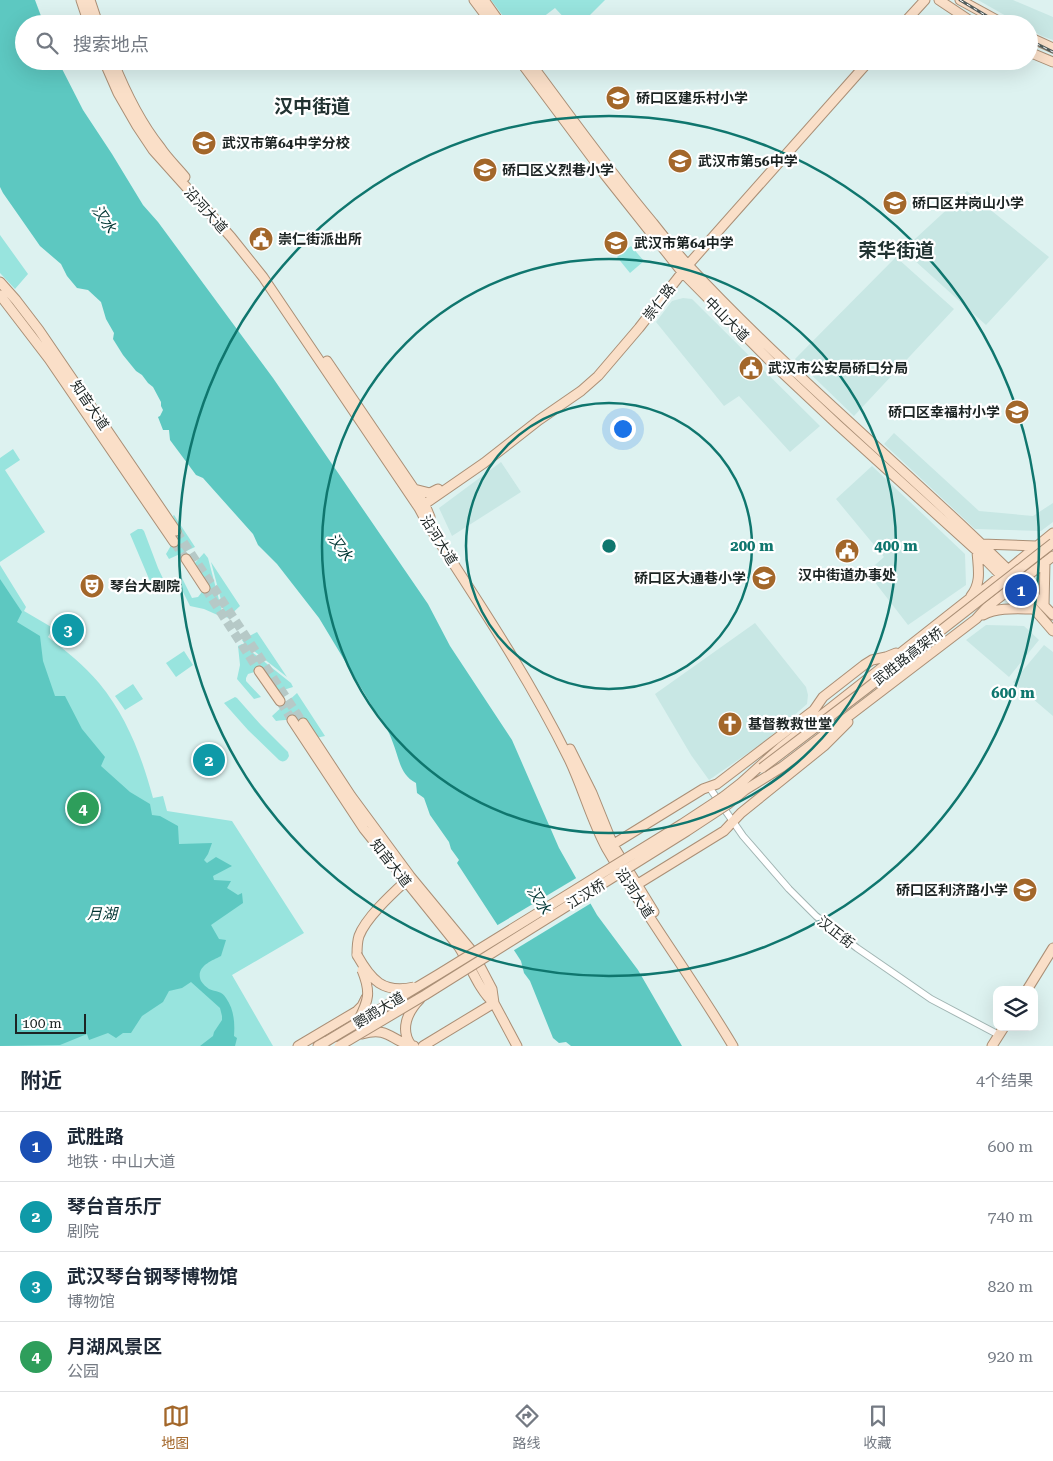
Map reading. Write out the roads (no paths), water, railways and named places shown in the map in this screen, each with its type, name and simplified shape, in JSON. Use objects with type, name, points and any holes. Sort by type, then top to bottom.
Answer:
[{"type":"main road","points":[[81,0],[86,15]]},
{"type":"main road","points":[[90,0],[95,15]]},
{"type":"main road","points":[[474,0],[485,15]]},
{"type":"main road","points":[[484,0],[495,15]]},
{"type":"main road","points":[[904,15],[917,0]]},
{"type":"main road","points":[[911,15],[925,0]]},
{"type":"main road","points":[[940,0],[962,15]]},
{"type":"main road","points":[[960,0],[988,15]]},
{"type":"main road","points":[[1038,41],[1053,48]]},
{"type":"main road","points":[[1038,56],[1053,62]]},
{"type":"main road","name":"沿河大道","points":[[108,70],[118,93],[137,126],[154,150],[231,238],[263,278],[430,516],[554,719],[580,768],[610,846],[733,1046]]},
{"type":"main road","name":"沿河大道","points":[[117,70],[142,120],[160,147],[263,268],[414,489],[427,522],[541,706],[569,760],[600,835],[610,846]]},
{"type":"main road","name":"中山大道","points":[[527,70],[604,174],[683,267],[913,480],[1004,573],[1053,615]]},
{"type":"main road","name":"中山大道","points":[[536,70],[683,267]]},
{"type":"main road","name":"崇仁路","points":[[420,504],[596,373],[683,267],[854,70]]},
{"type":"main road","name":"崇仁路","points":[[683,267],[861,70]]},
{"type":"main road","name":"知音大道","points":[[0,282],[39,330],[176,531]]},
{"type":"main road","name":"知音大道","points":[[0,295],[49,359],[174,542]]},
{"type":"main road","points":[[414,489],[430,493],[439,491]]},
{"type":"main road","points":[[430,516],[432,502],[439,491]]},
{"type":"main road","points":[[743,787],[772,754],[1053,533]]},
{"type":"main road","name":"武胜路高架桥","points":[[764,770],[1053,543]]},
{"type":"main road","points":[[969,600],[975,591],[979,577],[979,548],[1036,546]]},
{"type":"main road","name":"武胜路高架桥","points":[[764,770],[958,625],[1053,550]]},
{"type":"main road","points":[[743,787],[782,767],[976,619],[1016,584],[1053,556]]},
{"type":"main road","points":[[186,559],[205,588]]},
{"type":"main road","points":[[1044,606],[1045,562]]},
{"type":"main road","name":"中山大道","points":[[1016,584],[1053,631]]},
{"type":"main road","points":[[976,619],[988,612],[1004,609],[1034,609]]},
{"type":"main road","points":[[803,729],[823,697],[864,665],[872,660],[886,658],[908,648]]},
{"type":"main road","points":[[259,671],[280,701]]},
{"type":"main road","points":[[610,846],[717,784],[814,710]]},
{"type":"main road","points":[[634,886],[724,831],[741,812],[824,746],[846,726],[858,710]]},
{"type":"main road","name":"知音大道","points":[[292,720],[364,829],[472,951],[492,989],[494,1003],[517,1046]]},
{"type":"main road","name":"知音大道","points":[[303,723],[408,878]]},
{"type":"main road","points":[[726,800],[764,770]]},
{"type":"main road","name":"江汉桥","points":[[439,974],[682,824],[726,800]]},
{"type":"main road","name":"江汉桥","points":[[444,982],[687,831],[726,800]]},
{"type":"main road","points":[[358,1023],[368,996],[368,984],[357,956],[359,937],[362,929],[372,916],[408,878]]},
{"type":"main road","name":"沿河大道","points":[[634,886],[738,1046]]},
{"type":"main road","points":[[1029,986],[1053,948]]},
{"type":"main road","points":[[357,956],[367,973],[383,985],[392,989],[419,986]]},
{"type":"main road","name":"鹦鹉大道","points":[[318,1046],[439,974]]},
{"type":"main road","name":"鹦鹉大道","points":[[339,1046],[444,982]]},
{"type":"main road","points":[[412,1046],[406,1036],[405,1026],[407,1017],[414,1005],[425,995]]},
{"type":"main road","points":[[298,1046],[356,1011],[362,1006],[368,996]]},
{"type":"main road","points":[[425,1045],[494,1003]]},
{"type":"main road","points":[[357,1036],[380,1031],[390,1034],[407,1045],[412,1046]]},
{"type":"main road","points":[[992,1046],[1002,1031]]},
{"type":"street","name":"汉正街","points":[[709,787],[742,836],[816,916],[865,954],[931,999],[993,1027]]},
{"type":"water","name":"汉水","points":[[0,0],[35,0],[41,15],[15,15],[15,70],[63,70],[83,110],[143,205],[158,222],[273,378],[428,604],[450,646],[512,740],[559,848],[597,915],[638,970],[682,1046],[571,1046],[566,1042],[559,1043],[553,1038],[530,981],[524,973],[521,961],[457,863],[459,860],[430,815],[424,798],[417,793],[416,783],[403,771],[386,726],[319,618],[277,564],[258,545],[253,534],[203,478],[196,475],[170,440],[169,430],[163,430],[158,417],[163,410],[161,402],[153,387],[136,371],[113,339],[114,333],[106,319],[101,302],[88,290],[77,288],[67,276],[61,264],[40,246],[0,187]]},
{"type":"water","name":"月湖","points":[[0,579],[22,612],[17,622],[40,636],[43,661],[55,696],[65,696],[82,729],[105,757],[101,766],[130,792],[150,804],[152,815],[160,816],[178,826],[179,844],[212,843],[204,860],[207,863],[216,857],[232,866],[213,876],[214,880],[231,881],[227,888],[238,895],[242,893],[243,903],[211,925],[219,939],[226,940],[221,956],[205,965],[200,972],[200,976],[201,981],[209,989],[223,994],[229,1002],[233,1016],[234,1036],[237,1038],[235,1046],[200,1046],[213,1036],[222,1020],[222,1016],[220,1008],[191,982],[182,988],[169,991],[163,1002],[142,1016],[131,1033],[123,1033],[116,1038],[108,1033],[89,1040],[87,1034],[60,1045],[0,1046]]},
{"type":"tunnel","points":[[176,531],[303,723]]},
{"type":"tunnel","points":[[174,542],[186,559]]},
{"type":"tunnel","points":[[205,588],[259,671]]},
{"type":"tunnel","points":[[280,701],[292,720]]},
{"type":"railway","points":[[960,0],[985,15]]},
{"type":"railway","points":[[1038,44],[1053,52]]},
{"type":"place","name":"硚口区建乐村小学","points":[[618,98]]},
{"type":"place","name":"武汉市第64中学分校","points":[[204,143]]},
{"type":"place","name":"武汉市第56中学","points":[[680,161]]},
{"type":"place","name":"硚口区义烈巷小学","points":[[485,170]]},
{"type":"place","name":"硚口区井岗山小学","points":[[895,203]]},
{"type":"place","name":"崇仁街派出所","points":[[261,239]]},
{"type":"place","name":"武汉市第64中学","points":[[616,243]]},
{"type":"place","name":"武汉市公安局硚口分局","points":[[751,368]]},
{"type":"place","name":"硚口区幸福村小学","points":[[1017,412]]},
{"type":"place","name":"汉中街道办事处","points":[[847,551]]},
{"type":"place","name":"硚口区大通巷小学","points":[[764,578]]},
{"type":"place","name":"琴台大剧院","points":[[92,586]]},
{"type":"place","name":"武胜路","points":[[1021,590]]},
{"type":"place","name":"武汉琴台钢琴博物馆","points":[[68,630]]},
{"type":"place","name":"基督教救世堂","points":[[730,724]]},
{"type":"place","name":"琴台音乐厅","points":[[209,760]]},
{"type":"place","name":"月湖风景区","points":[[83,808]]},
{"type":"place","name":"硚口区利济路小学","points":[[1025,890]]},
{"type":"district","name":"汉中街道","points":[[312,106]]},
{"type":"district","name":"荣华街道","points":[[896,250]]}]
